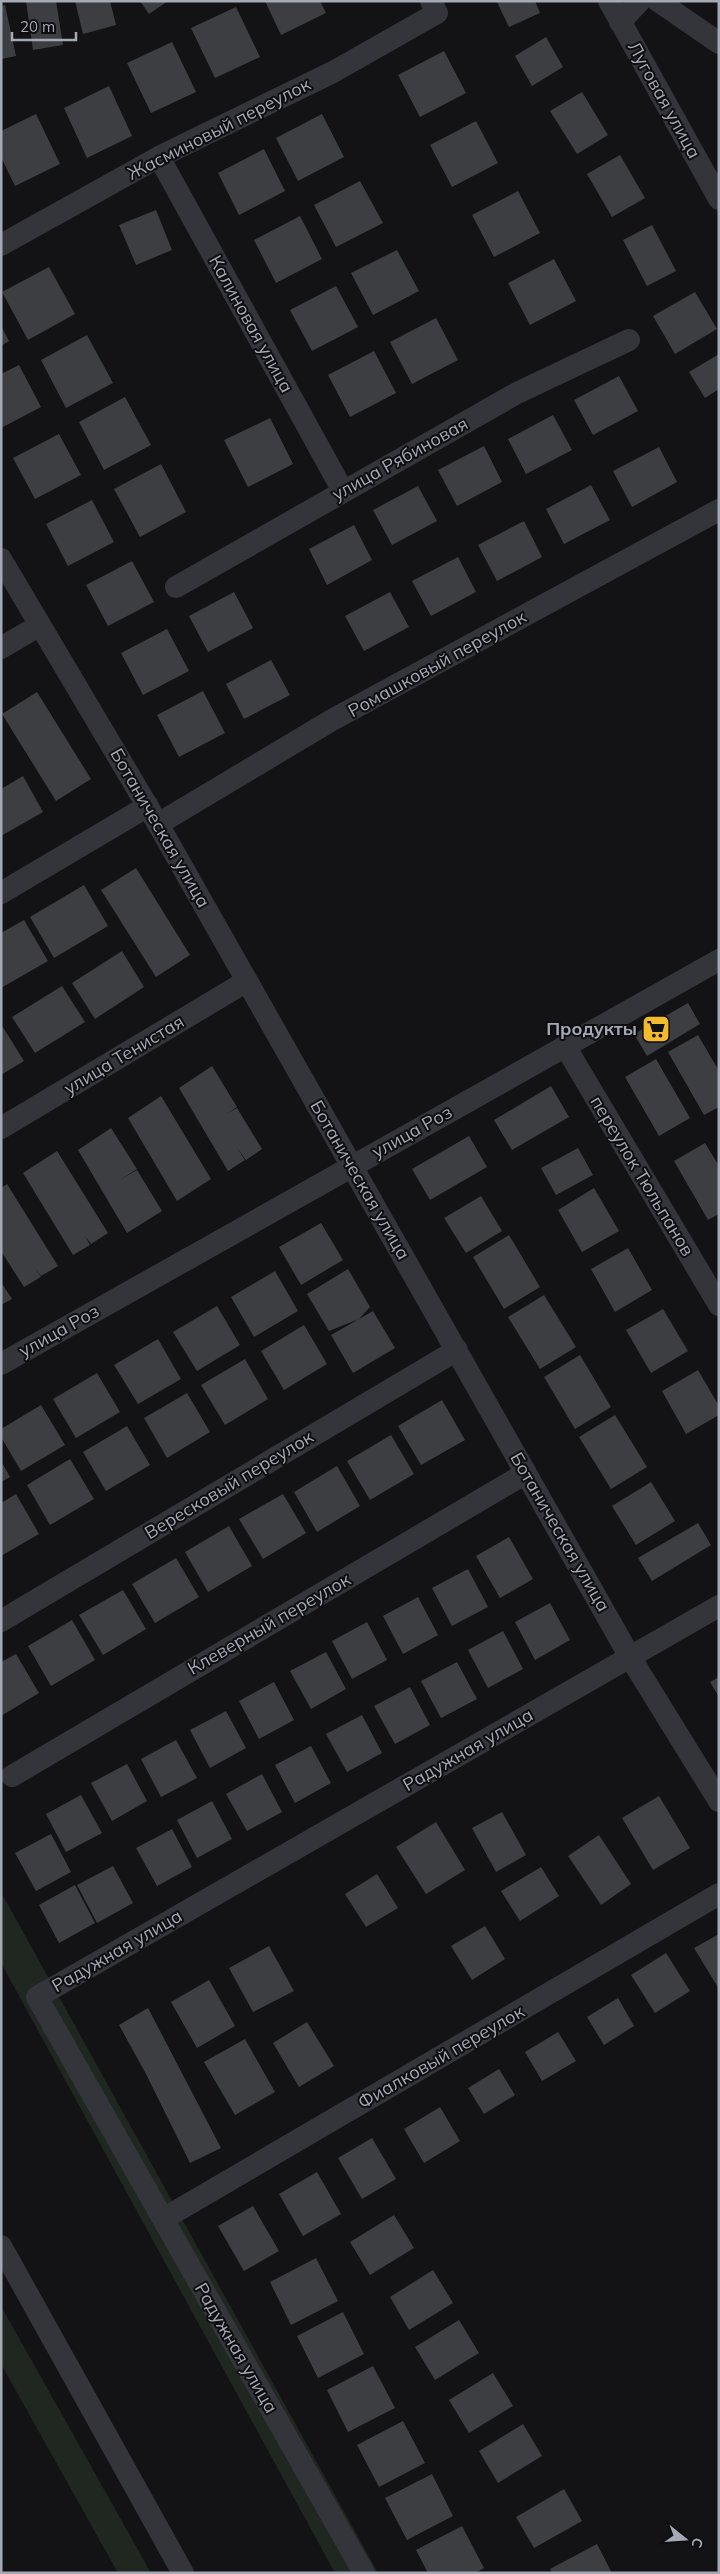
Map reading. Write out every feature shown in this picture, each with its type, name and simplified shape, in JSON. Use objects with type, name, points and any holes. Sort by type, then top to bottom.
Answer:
[{"type":"street","name":"Луговая улица","points":[[609,1],[719,199]]},
{"type":"street","points":[[620,22],[640,1]]},
{"type":"street","points":[[658,1],[719,43]]},
{"type":"street","name":"Жасминовый переулок","points":[[1,245],[160,157],[333,72],[434,7]]},
{"type":"street","name":"Калиновая улица","points":[[160,157],[343,492]]},
{"type":"street","name":"улица Рябиновая","points":[[176,587],[518,393],[629,340]]},
{"type":"street","name":"Ромашковый переулок","points":[[1,893],[332,720],[719,510]]},
{"type":"street","name":"Ботаническая улица","points":[[1,559],[153,815],[630,1657],[719,1801]]},
{"type":"street","points":[[1,648],[40,625]]},
{"type":"street","name":"улица Роз","points":[[1,1364],[719,960]]},
{"type":"street","name":"улица Тенистая","points":[[1,1128],[248,981]]},
{"type":"street","name":"переулок Тюльпанов","points":[[565,1046],[719,1305]]},
{"type":"street","name":"Вересковый переулок","points":[[1,1621],[456,1350]]},
{"type":"street","name":"Клеверный переулок","points":[[12,1776],[526,1473]]},
{"type":"street","name":"Радужная улица","points":[[364,2573],[37,1997],[719,1606]]},
{"type":"street","name":"Фиалковый переулок","points":[[163,2219],[719,1894]]},
{"type":"street","points":[[1,2246],[183,2573]]},
{"type":"shaded area","points":[[1,1892],[378,2573],[335,2573],[1,1963]]},
{"type":"shaded area","points":[[1,2306],[151,2573],[118,2573],[1,2364]]},
{"type":"building","points":[[26,1],[56,1],[63,45],[33,50]]},
{"type":"building","points":[[75,1],[110,1],[116,25],[83,34]]},
{"type":"building","points":[[140,1],[168,1],[149,14]]},
{"type":"building","points":[[265,1],[320,1],[326,13],[281,35]]},
{"type":"building","points":[[535,1],[540,13],[509,27],[497,2]]},
{"type":"building","points":[[5,5],[16,56],[1,59],[1,6]]},
{"type":"building","points":[[236,7],[260,57],[215,78],[191,28]]},
{"type":"building","points":[[546,37],[563,67],[532,86],[515,56]]},
{"type":"building","points":[[172,42],[196,92],[151,113],[127,63]]},
{"type":"building","points":[[444,51],[466,93],[420,117],[398,75]]},
{"type":"building","points":[[109,86],[132,136],[87,158],[64,108]]},
{"type":"building","points":[[582,92],[608,135],[577,154],[550,111]]},
{"type":"building","points":[[36,114],[60,164],[15,186],[1,157],[1,131]]},
{"type":"building","points":[[322,114],[344,157],[298,181],[276,138]]},
{"type":"building","points":[[476,121],[498,163],[452,187],[430,145]]},
{"type":"building","points":[[264,149],[285,191],[239,215],[218,173]]},
{"type":"building","points":[[620,155],[645,198],[612,217],[587,174]]},
{"type":"building","points":[[360,181],[383,223],[336,247],[314,205]]},
{"type":"building","points":[[518,191],[540,233],[494,257],[472,215]]},
{"type":"building","points":[[156,210],[172,250],[136,265],[119,225]]},
{"type":"building","points":[[300,216],[322,259],[276,283],[254,240]]},
{"type":"building","points":[[652,225],[676,271],[647,286],[623,240]]},
{"type":"building","points":[[397,250],[419,291],[373,315],[351,273]]},
{"type":"building","points":[[554,259],[576,301],[530,325],[508,283]]},
{"type":"building","points":[[49,267],[75,314],[28,340],[2,292]]},
{"type":"building","points":[[336,286],[358,327],[312,351],[290,310]]},
{"type":"building","points":[[695,292],[717,329],[675,354],[653,316]]},
{"type":"building","points":[[436,318],[458,360],[412,384],[390,342]]},
{"type":"building","points":[[1,326],[9,341],[1,346]]},
{"type":"building","points":[[87,335],[113,383],[66,408],[41,360]]},
{"type":"building","points":[[374,351],[396,393],[350,417],[328,375]]},
{"type":"building","points":[[719,354],[719,389],[705,398],[689,372]]},
{"type":"building","points":[[19,365],[41,407],[1,428],[1,374]]},
{"type":"building","points":[[619,376],[638,411],[593,435],[574,400]]},
{"type":"building","points":[[125,397],[151,445],[104,470],[79,422]]},
{"type":"building","points":[[553,415],[572,450],[526,474],[508,439]]},
{"type":"building","points":[[270,418],[293,464],[248,487],[224,440]]},
{"type":"building","points":[[59,434],[81,475],[35,499],[13,458]]},
{"type":"building","points":[[484,446],[502,482],[457,506],[438,470]]},
{"type":"building","points":[[659,447],[677,482],[632,507],[613,471]]},
{"type":"building","points":[[161,464],[186,512],[140,537],[114,489]]},
{"type":"building","points":[[591,485],[610,520],[564,544],[546,509]]},
{"type":"building","points":[[418,486],[437,521],[392,545],[373,510]]},
{"type":"building","points":[[92,500],[114,542],[68,566],[46,524]]},
{"type":"building","points":[[524,521],[542,557],[497,581],[478,545]]},
{"type":"building","points":[[354,525],[372,560],[327,585],[309,549]]},
{"type":"building","points":[[458,557],[476,592],[431,616],[412,581]]},
{"type":"building","points":[[132,561],[154,602],[108,626],[86,585]]},
{"type":"building","points":[[234,592],[253,628],[208,652],[189,616]]},
{"type":"building","points":[[390,592],[409,627],[364,651],[345,616]]},
{"type":"building","points":[[167,629],[189,671],[143,695],[121,653]]},
{"type":"building","points":[[271,660],[290,695],[244,719],[226,684]]},
{"type":"building","points":[[203,691],[225,733],[179,757],[157,715]]},
{"type":"building","points":[[37,692],[91,779],[56,801],[2,714]]},
{"type":"building","points":[[23,776],[43,812],[1,836],[1,789]]},
{"type":"building","points":[[136,868],[190,955],[156,977],[101,890]]},
{"type":"building","points":[[84,885],[108,926],[54,958],[30,917]]},
{"type":"building","points":[[24,920],[48,961],[1,988],[1,933]]},
{"type":"building","points":[[122,951],[144,987],[95,1019],[72,983]]},
{"type":"building","points":[[62,986],[85,1022],[35,1053],[12,1017]]},
{"type":"building","points":[[688,1003],[700,1024],[647,1056],[634,1034]]},
{"type":"building","points":[[1,1024],[24,1061],[1,1075]]},
{"type":"building","points":[[698,1035],[719,1071],[719,1107],[704,1115],[668,1052]]},
{"type":"building","points":[[656,1059],[690,1118],[659,1136],[625,1077]]},
{"type":"building","points":[[212,1066],[237,1107],[226,1114],[237,1108],[262,1149],[246,1160],[237,1148],[245,1160],[228,1171],[179,1088]]},
{"type":"building","points":[[551,1086],[569,1117],[512,1150],[494,1120]]},
{"type":"building","points":[[161,1096],[211,1179],[177,1201],[128,1118]]},
{"type":"building","points":[[111,1128],[137,1169],[121,1179],[137,1170],[162,1211],[127,1233],[78,1150]]},
{"type":"building","points":[[469,1136],[487,1167],[430,1200],[412,1169]]},
{"type":"building","points":[[705,1143],[719,1166],[719,1214],[708,1220],[674,1161]]},
{"type":"building","points":[[578,1148],[593,1175],[556,1195],[541,1168]]},
{"type":"building","points":[[57,1151],[108,1233],[91,1244],[85,1236],[90,1245],[73,1255],[23,1173]]},
{"type":"building","points":[[7,1184],[58,1266],[41,1276],[35,1268],[41,1277],[24,1287],[1,1251],[1,1188]]},
{"type":"building","points":[[594,1188],[619,1231],[582,1252],[558,1210]]},
{"type":"building","points":[[481,1196],[502,1231],[466,1253],[444,1218]]},
{"type":"building","points":[[321,1223],[343,1260],[301,1285],[279,1247]]},
{"type":"building","points":[[509,1235],[540,1287],[504,1309],[473,1257]]},
{"type":"building","points":[[628,1248],[652,1290],[615,1312],[591,1269]]},
{"type":"building","points":[[348,1269],[370,1307],[359,1319],[329,1331],[307,1294]]},
{"type":"building","points":[[275,1271],[298,1311],[254,1337],[231,1297]]},
{"type":"building","points":[[1,1282],[12,1299],[1,1305]]},
{"type":"building","points":[[544,1295],[576,1347],[540,1369],[508,1317]]},
{"type":"building","points":[[217,1306],[240,1345],[197,1371],[173,1332]]},
{"type":"building","points":[[663,1309],[688,1351],[651,1373],[626,1330]]},
{"type":"building","points":[[373,1311],[395,1348],[353,1373],[331,1335]]},
{"type":"building","points":[[304,1325],[327,1364],[284,1390],[261,1351]]},
{"type":"building","points":[[158,1339],[181,1379],[138,1404],[114,1365]]},
{"type":"building","points":[[580,1355],[611,1407],[575,1429],[544,1377]]},
{"type":"building","points":[[245,1359],[268,1399],[225,1425],[201,1385]]},
{"type":"building","points":[[698,1370],[719,1406],[719,1415],[686,1434],[662,1391]]},
{"type":"building","points":[[97,1373],[120,1412],[76,1438],[53,1399]]},
{"type":"building","points":[[187,1393],[210,1432],[167,1458],[144,1418]]},
{"type":"building","points":[[442,1400],[465,1440],[421,1465],[398,1426]]},
{"type":"building","points":[[41,1405],[65,1445],[21,1471],[1,1437],[1,1429]]},
{"type":"building","points":[[615,1415],[647,1467],[611,1489],[579,1437]]},
{"type":"building","points":[[127,1426],[150,1465],[106,1491],[83,1452]]},
{"type":"building","points":[[391,1435],[414,1474],[370,1500],[347,1461]]},
{"type":"building","points":[[70,1459],[94,1499],[50,1525],[27,1485]]},
{"type":"building","points":[[1,1461],[10,1477],[1,1482]]},
{"type":"building","points":[[337,1466],[360,1506],[317,1532],[294,1492]]},
{"type":"building","points":[[651,1482],[675,1521],[636,1545],[612,1506]]},
{"type":"building","points":[[16,1494],[39,1534],[1,1556],[1,1503]]},
{"type":"building","points":[[283,1494],[306,1533],[263,1559],[239,1519]]},
{"type":"building","points":[[698,1523],[711,1545],[652,1581],[638,1558]]},
{"type":"building","points":[[229,1526],[252,1566],[208,1592],[185,1552]]},
{"type":"building","points":[[509,1537],[533,1579],[500,1598],[476,1556]]},
{"type":"building","points":[[176,1558],[199,1597],[155,1623],[132,1584]]},
{"type":"building","points":[[468,1569],[488,1607],[452,1626],[432,1588]]},
{"type":"building","points":[[123,1590],[146,1629],[103,1655],[79,1615]]},
{"type":"building","points":[[418,1597],[438,1635],[403,1654],[383,1616]]},
{"type":"building","points":[[550,1603],[570,1640],[535,1660],[515,1622]]},
{"type":"building","points":[[72,1620],[95,1660],[51,1686],[28,1646]]},
{"type":"building","points":[[367,1622],[387,1660],[352,1679],[332,1641]]},
{"type":"building","points":[[503,1631],[523,1669],[488,1688],[468,1650]]},
{"type":"building","points":[[326,1652],[346,1689],[311,1709],[290,1671]]},
{"type":"building","points":[[16,1654],[39,1693],[1,1716],[1,1662]]},
{"type":"building","points":[[457,1662],[477,1699],[441,1718],[421,1681]]},
{"type":"building","points":[[719,1677],[719,1697],[710,1682]]},
{"type":"building","points":[[274,1682],[294,1720],[259,1739],[239,1701]]},
{"type":"building","points":[[410,1687],[430,1725],[395,1744],[374,1706]]},
{"type":"building","points":[[226,1711],[246,1748],[210,1768],[190,1730]]},
{"type":"building","points":[[362,1715],[382,1753],[347,1772],[326,1734]]},
{"type":"building","points":[[176,1740],[197,1778],[161,1797],[141,1759]]},
{"type":"building","points":[[311,1746],[331,1783],[295,1803],[275,1765]]},
{"type":"building","points":[[127,1764],[147,1801],[112,1821],[91,1783]]},
{"type":"building","points":[[262,1774],[282,1812],[247,1831],[226,1794]]},
{"type":"building","points":[[81,1795],[102,1833],[66,1852],[46,1814]]},
{"type":"building","points":[[659,1796],[690,1848],[653,1870],[622,1818]]},
{"type":"building","points":[[212,1801],[232,1839],[197,1858],[177,1820]]},
{"type":"building","points":[[502,1812],[526,1855],[496,1872],[472,1828]]},
{"type":"building","points":[[436,1822],[465,1870],[426,1894],[396,1847]]},
{"type":"building","points":[[172,1829],[192,1867],[157,1886],[136,1848]]},
{"type":"building","points":[[51,1834],[71,1872],[36,1891],[15,1853]]},
{"type":"building","points":[[599,1835],[631,1884],[601,1905],[568,1856]]},
{"type":"building","points":[[113,1866],[133,1903],[97,1923],[77,1885]]},
{"type":"building","points":[[541,1867],[559,1896],[520,1921],[501,1891]]},
{"type":"building","points":[[377,1874],[398,1908],[366,1927],[345,1894]]},
{"type":"building","points":[[75,1885],[95,1923],[59,1943],[39,1905]]},
{"type":"building","points":[[485,1926],[505,1959],[472,1980],[451,1946]]},
{"type":"building","points":[[719,1934],[719,1989],[694,1948]]},
{"type":"building","points":[[269,1946],[294,1991],[253,2012],[229,1968]]},
{"type":"building","points":[[666,1953],[690,1991],[655,2013],[631,1975]]},
{"type":"building","points":[[209,1980],[235,2026],[197,2048],[171,2002]]},
{"type":"building","points":[[618,1998],[634,2026],[604,2045],[587,2017]]},
{"type":"building","points":[[148,2008],[221,2148],[190,2163],[146,2074],[119,2025]]},
{"type":"building","points":[[307,2022],[334,2066],[299,2087],[273,2043]]},
{"type":"building","points":[[558,2032],[576,2061],[542,2081],[525,2052]]},
{"type":"building","points":[[245,2039],[275,2092],[235,2115],[204,2062]]},
{"type":"building","points":[[499,2069],[515,2095],[484,2114],[468,2088]]},
{"type":"building","points":[[440,2107],[460,2141],[424,2163],[404,2129]]},
{"type":"building","points":[[372,2138],[396,2179],[362,2199],[338,2158]]},
{"type":"building","points":[[317,2172],[341,2214],[303,2236],[279,2194]]},
{"type":"building","points":[[253,2206],[279,2251],[244,2271],[218,2226]]},
{"type":"building","points":[[394,2215],[414,2248],[370,2275],[350,2242]]},
{"type":"building","points":[[316,2258],[338,2301],[291,2325],[270,2282]]},
{"type":"building","points":[[433,2270],[453,2303],[409,2330],[390,2297]]},
{"type":"building","points":[[343,2312],[364,2354],[318,2378],[297,2336]]},
{"type":"building","points":[[459,2320],[479,2353],[435,2380],[415,2347]]},
{"type":"building","points":[[373,2366],[395,2408],[348,2432],[327,2390]]},
{"type":"building","points":[[493,2373],[513,2406],[469,2433],[449,2400]]},
{"type":"building","points":[[403,2421],[425,2463],[379,2487],[357,2445]]},
{"type":"building","points":[[523,2424],[542,2456],[498,2483],[479,2451]]},
{"type":"building","points":[[432,2474],[453,2516],[407,2540],[385,2498]]},
{"type":"building","points":[[564,2489],[582,2521],[534,2548],[516,2517]]},
{"type":"building","points":[[462,2526],[484,2568],[475,2573],[428,2573],[416,2550]]},
{"type":"building","points":[[597,2544],[612,2573],[552,2573],[550,2569]]},
{"type":"place","name":"Продукты","points":[[656,1029]]}]
